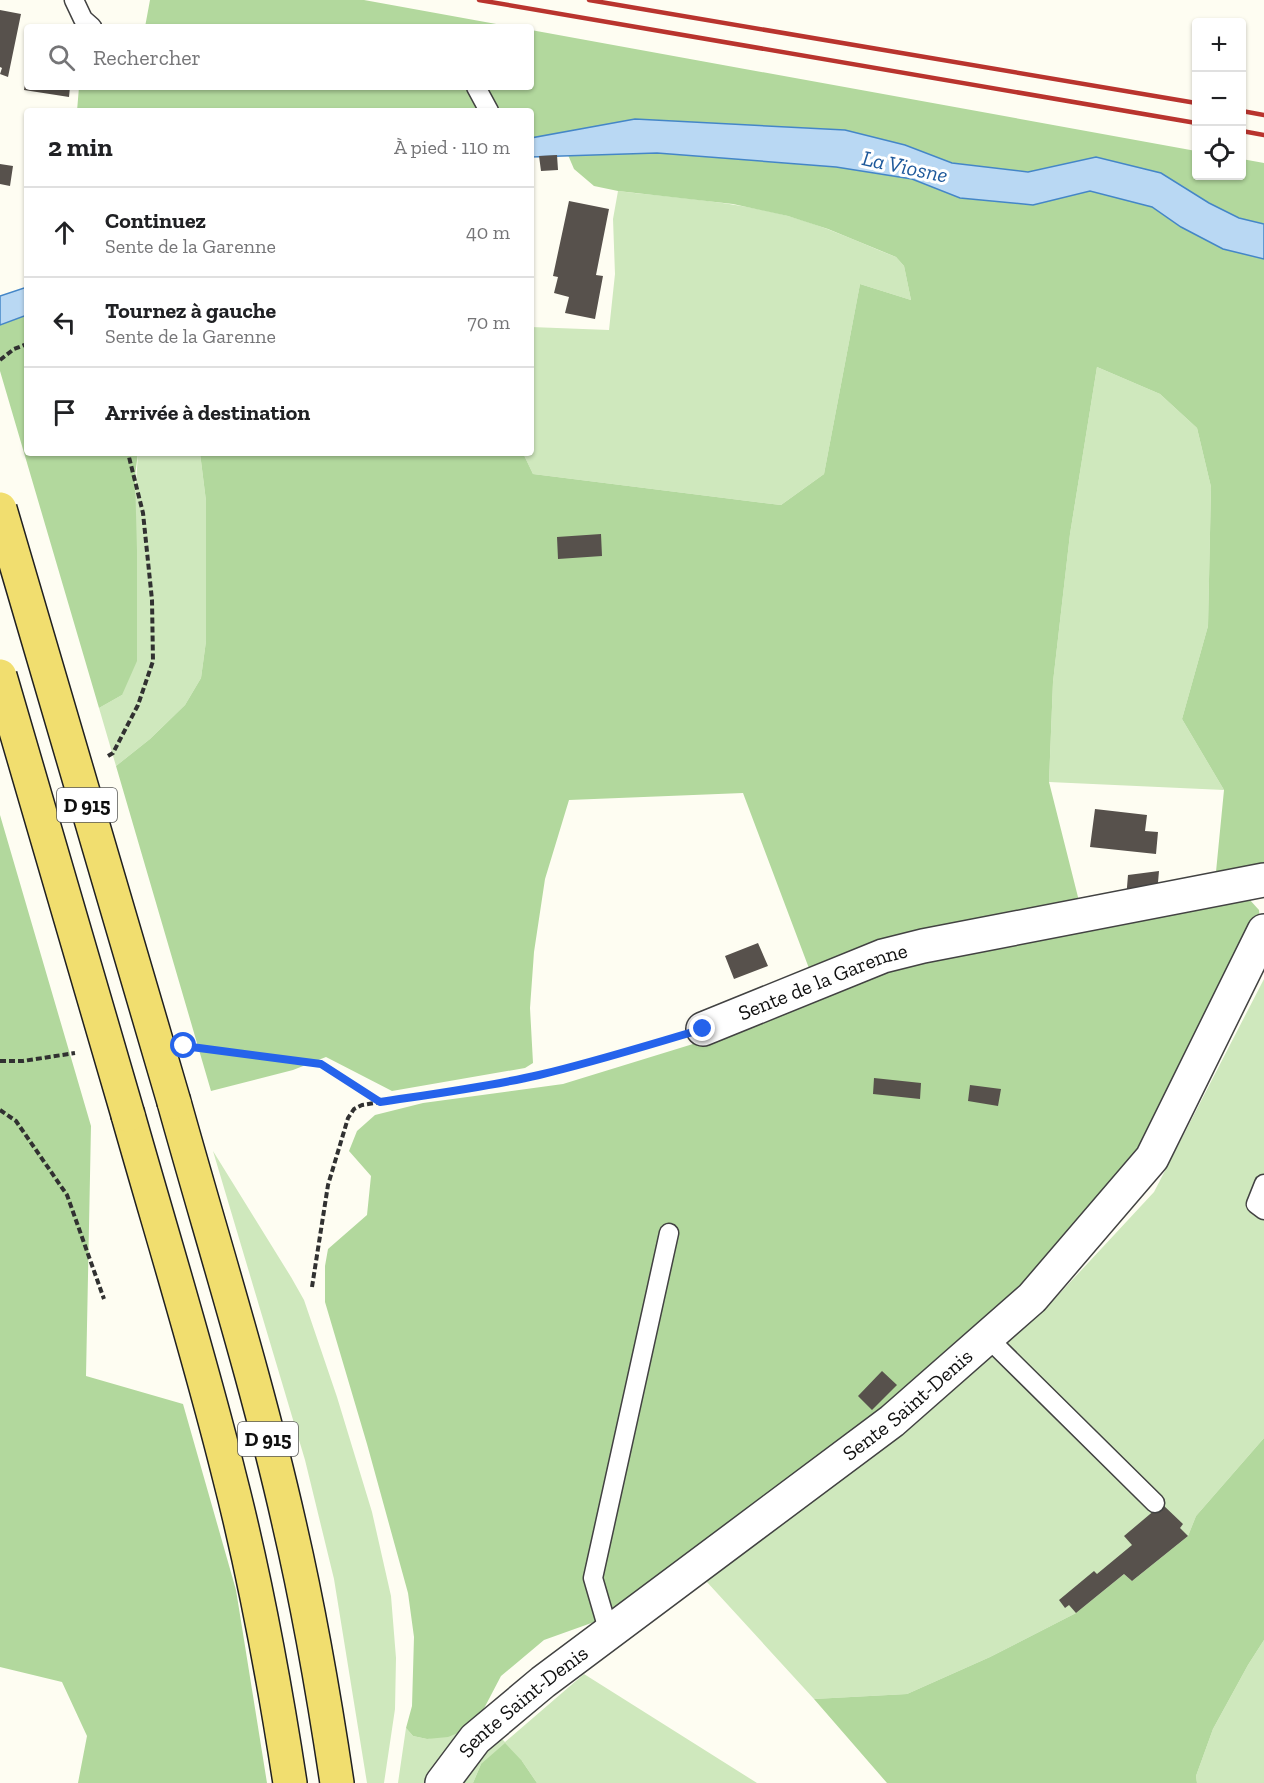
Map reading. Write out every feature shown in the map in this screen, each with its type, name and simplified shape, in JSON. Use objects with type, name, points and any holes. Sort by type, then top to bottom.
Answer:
[{"type":"main road","name":"D 915","points":[[0,509],[174,1102],[257,1396],[286,1512],[315,1650],[337,1783]]},
{"type":"main road","name":"D 915","points":[[0,676],[214,1415],[262,1620],[290,1783]]},
{"type":"street","name":"Sente de la Garenne","points":[[703,1029],[883,956],[923,946],[1264,880]]},
{"type":"street","name":"Sente Saint-Denis","points":[[442,1783],[475,1739],[543,1682],[892,1421],[1032,1298],[1152,1158],[1264,931]]},
{"type":"lane","points":[[74,0],[83,19],[89,24]]},
{"type":"lane","points":[[478,90],[487,108]]},
{"type":"lane","points":[[1264,1184],[1256,1204],[1264,1210]]},
{"type":"lane","points":[[609,1633],[593,1578],[669,1233]]},
{"type":"lane","points":[[987,1337],[1155,1503]]},
{"type":"path","points":[[0,360],[14,349],[24,345]]},
{"type":"path","points":[[104,759],[113,753],[138,705],[153,661],[152,600],[143,513],[129,456]]},
{"type":"path","points":[[312,1287],[328,1185],[348,1118],[354,1109],[380,1102],[539,1075],[703,1029]]},
{"type":"path","points":[[184,1046],[321,1064],[380,1102]]},
{"type":"path","points":[[0,1061],[22,1061],[77,1052]]},
{"type":"path","points":[[0,1110],[16,1121],[67,1195],[104,1299]]},
{"type":"green space","points":[[150,0],[364,0],[496,24],[146,24]]},
{"type":"green space","points":[[534,31],[1192,150],[1192,180],[1246,180],[1246,160],[1264,163],[1264,224],[1239,218],[1209,203],[1161,173],[1096,157],[1029,172],[952,163],[905,145],[845,130],[635,119],[534,137],[534,108],[77,108],[79,90],[534,90]]},
{"type":"green space","points":[[657,153],[836,167],[912,179],[960,198],[1033,205],[1090,191],[1152,207],[1181,227],[1223,249],[1264,259],[1264,865],[1215,882],[1224,790],[1182,719],[1208,626],[1211,487],[1197,428],[1160,394],[1097,367],[1070,534],[1053,682],[1049,782],[1080,905],[810,971],[743,793],[569,800],[545,879],[534,952],[530,1008],[533,1063],[525,1068],[392,1091],[326,1057],[293,1070],[211,1091],[116,766],[150,739],[185,705],[201,678],[206,641],[206,501],[200,456],[524,456],[533,474],[781,505],[824,474],[860,284],[911,300],[904,266],[896,257],[828,229],[788,216],[733,204],[618,191],[594,186],[574,169],[568,155]]},
{"type":"green space","points":[[618,191],[725,203],[802,220],[896,257],[904,266],[911,300],[860,284],[824,474],[781,505],[533,474],[524,456],[534,456],[534,327],[609,330],[615,274],[613,219]]},
{"type":"green space","points":[[24,316],[24,453],[0,371],[0,325]]},
{"type":"green space","points":[[1097,367],[1160,394],[1197,428],[1211,487],[1208,626],[1182,719],[1224,790],[1049,782],[1053,682],[1070,534]]},
{"type":"green space","points":[[25,456],[138,456],[135,476],[137,661],[122,695],[99,708]]},
{"type":"green space","points":[[138,456],[200,456],[206,501],[206,641],[201,678],[185,705],[150,739],[116,766],[99,708],[122,695]]},
{"type":"green space","points":[[0,815],[91,1126],[86,1376],[183,1404],[236,1590],[267,1783],[78,1783],[87,1736],[62,1682],[0,1667]]},
{"type":"green space","points":[[1249,899],[1259,910],[1260,922],[1144,1152],[1021,1294],[908,1393],[720,1537],[597,1621],[544,1640],[501,1676],[479,1718],[468,1729],[448,1737],[427,1739],[413,1736],[406,1728],[412,1706],[414,1637],[408,1593],[325,1302],[325,1266],[328,1249],[367,1215],[371,1176],[349,1151],[357,1131],[375,1115],[423,1103],[563,1084],[719,1036],[896,961]]},
{"type":"green space","points":[[1264,979],[1264,1438],[1196,1516],[1188,1536],[1132,1581],[1124,1574],[1076,1613],[990,1657],[907,1694],[814,1699],[706,1581],[912,1427],[1048,1306],[1154,1192]]},
{"type":"green space","points":[[213,1151],[304,1300],[372,1512],[391,1596],[396,1658],[395,1709],[384,1783],[367,1783],[334,1579],[305,1460]]},
{"type":"green space","points":[[1264,1438],[1264,1640],[1213,1729],[1196,1776],[1197,1783],[887,1783],[814,1699],[907,1694],[990,1657],[1076,1613],[1124,1574],[1132,1581],[1188,1536],[1196,1516]]},
{"type":"green space","points":[[1264,1640],[1264,1783],[1197,1783],[1196,1776],[1213,1729]]},
{"type":"green space","points":[[584,1674],[757,1783],[537,1783],[522,1761],[481,1764],[473,1783],[460,1783],[488,1745],[502,1739],[505,1742]]},
{"type":"green space","points":[[406,1728],[413,1736],[427,1739],[468,1729],[432,1783],[398,1783]]},
{"type":"green space","points":[[505,1743],[522,1761],[537,1783],[473,1783],[481,1764]]},
{"type":"water","name":"La Viosne","points":[[635,119],[845,130],[905,145],[952,163],[1028,172],[1096,157],[1161,173],[1209,203],[1239,218],[1264,224],[1264,259],[1223,249],[1181,227],[1152,207],[1090,191],[1033,205],[960,198],[912,179],[836,167],[657,153],[534,157],[534,137]]},
{"type":"water","points":[[24,288],[24,316],[0,325],[0,296]]},
{"type":"building","points":[[0,10],[21,14],[8,77],[0,74],[2,68],[0,67]]},
{"type":"building","points":[[24,90],[70,90],[69,97]]},
{"type":"building","points":[[557,155],[558,170],[541,171],[539,156]]},
{"type":"building","points":[[0,164],[13,166],[10,186],[0,184]]},
{"type":"building","points":[[569,201],[609,209],[596,275],[603,276],[595,319],[565,313],[569,297],[554,293],[558,277],[553,276]]},
{"type":"building","points":[[601,534],[602,556],[558,559],[557,537]]},
{"type":"building","points":[[1095,809],[1147,815],[1145,831],[1158,832],[1156,854],[1090,847]]},
{"type":"building","points":[[1159,871],[1157,894],[1126,899],[1128,875]]},
{"type":"building","points":[[758,943],[768,966],[734,979],[725,956]]},
{"type":"building","points":[[874,1078],[921,1083],[920,1099],[873,1094]]},
{"type":"building","points":[[970,1085],[1001,1089],[998,1106],[968,1101]]},
{"type":"building","points":[[882,1371],[897,1385],[872,1410],[858,1396]]},
{"type":"building","points":[[1162,1504],[1183,1524],[1180,1528],[1188,1536],[1132,1581],[1124,1574],[1076,1613],[1069,1605],[1065,1608],[1059,1600],[1094,1571],[1097,1574],[1132,1545],[1124,1536]]},
{"type":"railway","points":[[479,0],[1192,122]]},
{"type":"railway","points":[[589,0],[1192,102]]},
{"type":"railway","points":[[1246,112],[1264,115]]},
{"type":"railway","points":[[1246,132],[1264,135]]},
{"type":"route","points":[[184,1046],[321,1064],[380,1102],[539,1075],[703,1029]]}]
